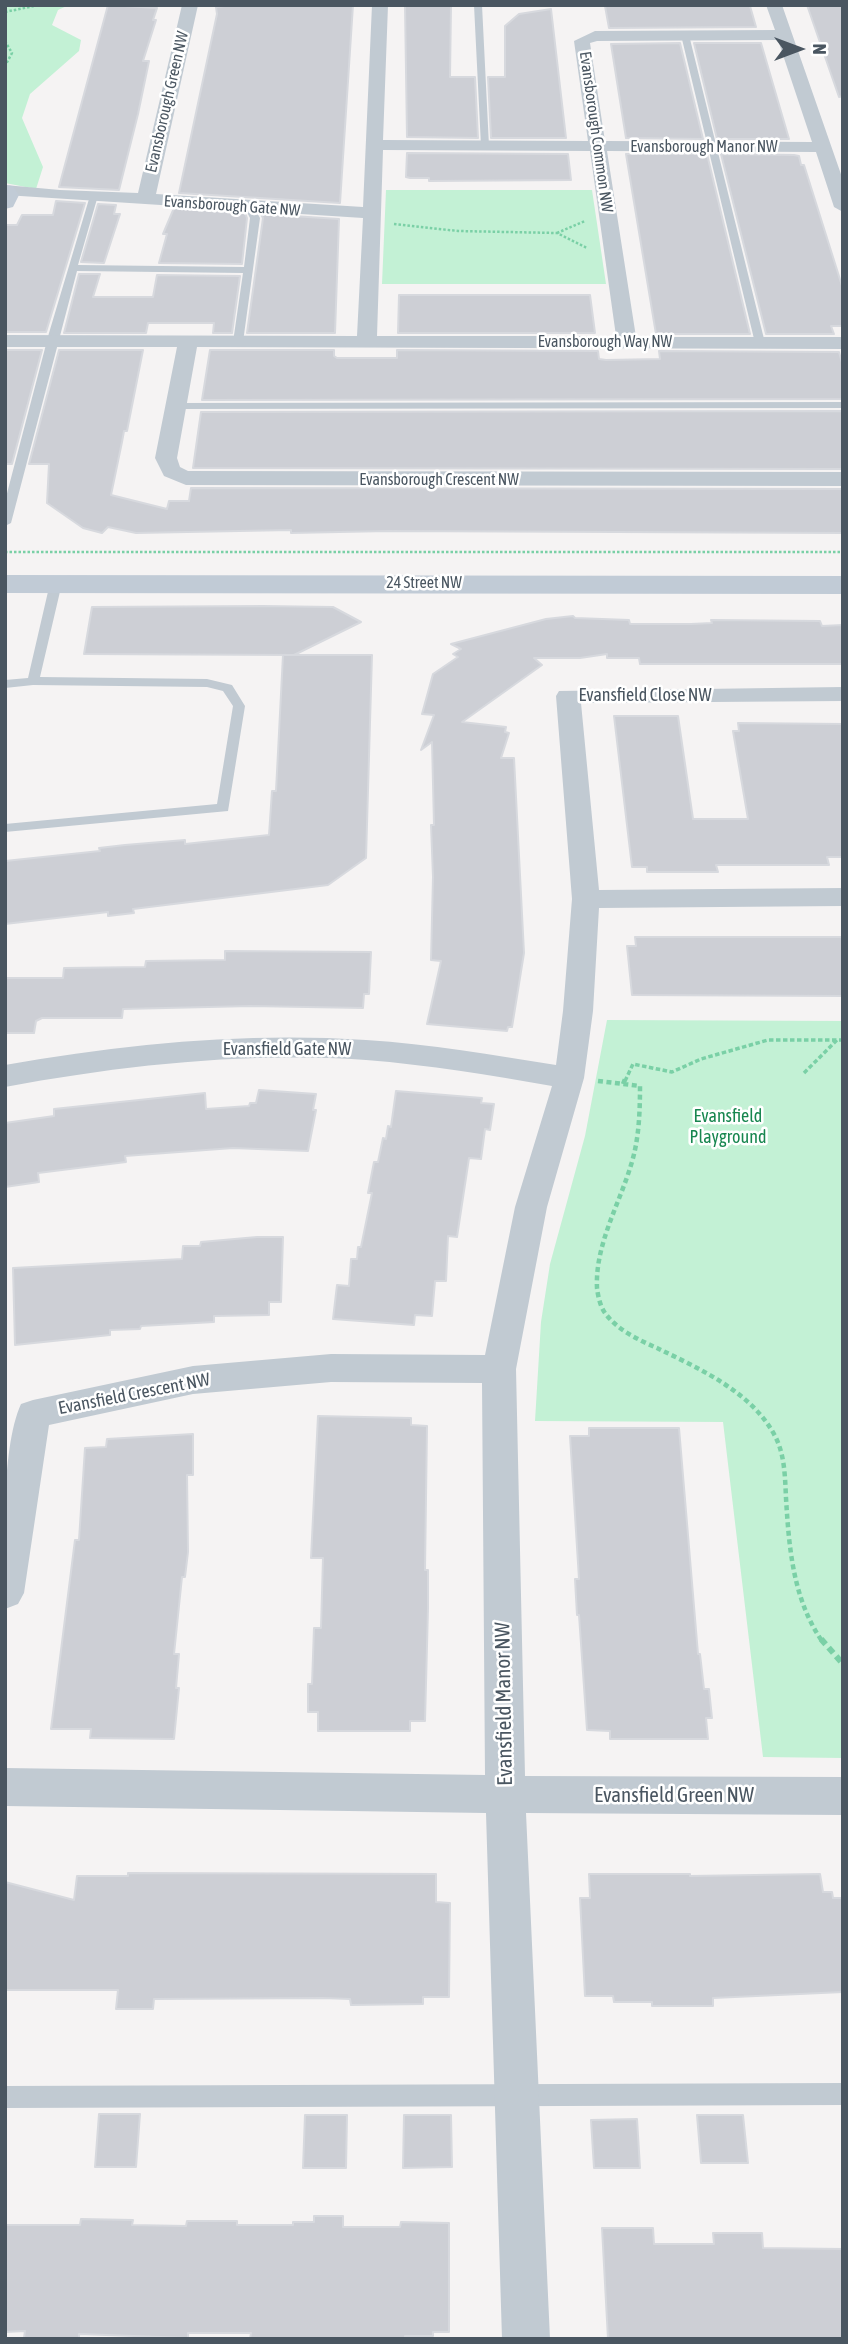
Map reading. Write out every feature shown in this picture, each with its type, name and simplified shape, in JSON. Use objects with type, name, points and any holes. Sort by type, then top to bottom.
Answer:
[{"type":"street","name":"Evansborough Green NW","points":[[146,199],[190,5]]},
{"type":"street","points":[[367,342],[379,219],[376,145],[380,5]]},
{"type":"street","points":[[774,5],[843,207]]},
{"type":"street","name":"Evansborough Common NW","points":[[627,342],[582,41],[595,36],[785,35]]},
{"type":"street","name":"Evansborough Manor NW","points":[[376,145],[822,147]]},
{"type":"street","name":"Evansborough Gate NW","points":[[5,190],[93,198],[249,206],[379,219]]},
{"type":"street","points":[[5,190],[8,195],[5,205]]},
{"type":"street","name":"Evansborough Gate NW","points":[[5,205],[93,198]]},
{"type":"street","name":"Evansborough Way NW","points":[[5,341],[843,344]]},
{"type":"street","name":"Evansborough Crescent NW","points":[[188,342],[166,458],[167,467],[173,474],[186,478],[843,479]]},
{"type":"street","name":"24 Street NW","points":[[5,564],[843,565]]},
{"type":"street","name":"24 Street NW","points":[[5,584],[843,584]]},
{"type":"street","name":"Evansfield Close NW","points":[[569,1077],[578,1011],[586,899],[568,696],[843,694]]},
{"type":"street","points":[[586,899],[843,897]]},
{"type":"street","name":"Evansfield Gate NW","points":[[5,1076],[138,1055],[290,1046],[367,1050],[453,1059],[569,1077]]},
{"type":"street","name":"Evansfield Manor NW","points":[[526,2339],[505,1794],[499,1369],[531,1207],[569,1077]]},
{"type":"street","name":"Evansfield Crescent NW","points":[[5,1592],[33,1414],[193,1380],[331,1368],[499,1369]]},
{"type":"street","points":[[5,1787],[505,1794]]},
{"type":"street","name":"Evansfield Green NW","points":[[505,1794],[843,1796]]},
{"type":"lane","points":[[478,5],[485,146]]},
{"type":"lane","points":[[685,35],[760,343]]},
{"type":"lane","points":[[5,523],[52,341],[93,198]]},
{"type":"lane","points":[[238,342],[255,218],[249,206]]},
{"type":"lane","points":[[72,268],[246,270]]},
{"type":"lane","points":[[177,406],[843,405]]},
{"type":"lane","points":[[33,681],[56,583]]},
{"type":"lane","points":[[5,684],[33,681],[207,682],[228,688],[239,706],[223,808],[5,828]]},
{"type":"lane","points":[[5,2098],[843,2094]]},
{"type":"path","points":[[5,12],[39,5]]},
{"type":"path","points":[[5,41],[12,53],[5,66]]},
{"type":"path","points":[[379,219],[458,231],[557,233],[582,244],[592,253]]},
{"type":"path","points":[[5,552],[843,552]]},
{"type":"path","points":[[623,1084],[633,1063],[672,1072],[701,1059],[768,1040],[840,1040]]},
{"type":"path","points":[[804,1073],[840,1040]]},
{"type":"path","points":[[569,1077],[640,1086],[640,1108],[632,1162],[604,1242],[598,1274],[600,1305],[622,1330],[724,1384],[758,1410],[776,1438],[785,1479],[793,1575],[807,1620],[843,1664]]},
{"type":"green space","points":[[5,5],[69,5],[58,10],[52,25],[81,40],[79,51],[30,94],[22,118],[43,167],[36,189],[5,183]]},
{"type":"green space","points":[[386,190],[592,190],[606,284],[382,284]]},
{"type":"green space","name":"Evansfield Playground","points":[[607,1020],[843,1021],[843,1758],[763,1757],[723,1422],[535,1421],[541,1322],[550,1264],[585,1136]]},
{"type":"building","points":[[108,5],[157,8],[143,61],[149,61],[138,114],[119,190],[59,187]]},
{"type":"building","points":[[353,5],[340,203],[179,193],[217,14],[216,7]]},
{"type":"building","points":[[405,5],[451,5],[450,77],[475,77],[478,138],[407,137]]},
{"type":"building","points":[[807,5],[843,5],[843,96],[839,97]]},
{"type":"building","points":[[605,6],[750,6],[756,27],[609,28]]},
{"type":"building","points":[[551,9],[566,138],[491,138],[488,77],[505,77],[505,26],[519,14]]},
{"type":"building","points":[[680,43],[703,139],[626,138],[611,44]]},
{"type":"building","points":[[694,43],[761,43],[789,139],[717,139]]},
{"type":"building","points":[[407,153],[568,154],[571,180],[429,181],[429,178],[410,178],[406,177]]},
{"type":"building","points":[[626,154],[707,154],[750,334],[656,334]]},
{"type":"building","points":[[721,154],[799,156],[843,289],[843,326],[831,326],[834,334],[766,334]]},
{"type":"building","points":[[56,201],[85,203],[46,332],[5,332],[5,225],[17,225],[22,215],[53,215]]},
{"type":"building","points":[[98,204],[116,205],[114,214],[120,214],[104,263],[81,262]]},
{"type":"building","points":[[174,208],[245,213],[247,218],[242,264],[159,263],[167,234],[163,234]]},
{"type":"building","points":[[261,214],[339,219],[335,333],[247,333],[263,218]]},
{"type":"building","points":[[79,274],[100,274],[93,297],[153,297],[157,275],[240,276],[232,333],[213,333],[214,323],[148,323],[146,333],[64,333]]},
{"type":"building","points":[[399,295],[590,295],[595,333],[398,333]]},
{"type":"building","points":[[5,350],[42,350],[12,464],[5,464]]},
{"type":"building","points":[[59,350],[143,350],[111,495],[167,509],[169,501],[189,501],[191,488],[843,489],[843,533],[291,533],[291,530],[136,533],[108,527],[102,533],[83,528],[47,503],[49,464],[29,464]]},
{"type":"building","points":[[210,350],[334,350],[334,356],[337,358],[397,358],[397,350],[598,351],[599,359],[606,360],[660,359],[659,351],[839,352],[843,366],[843,399],[202,400]]},
{"type":"building","points":[[843,411],[843,469],[193,468],[201,412]]},
{"type":"building","points":[[92,607],[333,607],[361,622],[294,655],[84,654]]},
{"type":"building","points":[[573,616],[629,620],[630,624],[712,623],[711,620],[820,621],[822,626],[843,625],[843,664],[640,664],[639,658],[607,658],[607,654],[580,658],[534,658],[542,665],[462,722],[506,727],[505,732],[509,733],[501,758],[514,758],[524,953],[512,1027],[508,1027],[507,1031],[427,1024],[441,961],[431,960],[431,825],[434,825],[432,742],[421,750],[434,715],[422,714],[433,674],[458,657],[453,654],[461,649],[451,644],[546,619]]},
{"type":"building","points":[[283,655],[372,655],[366,858],[328,885],[133,909],[134,913],[108,916],[108,912],[5,924],[5,861],[100,851],[99,848],[125,845],[185,840],[185,844],[269,835],[272,791],[276,791]]},
{"type":"building","points":[[614,716],[678,716],[693,819],[748,819],[733,731],[739,731],[738,723],[843,724],[843,857],[827,857],[829,865],[716,865],[718,872],[647,872],[647,867],[632,867]]},
{"type":"building","points":[[635,937],[843,937],[843,996],[632,995],[627,946],[636,946]]},
{"type":"building","points":[[225,951],[371,952],[369,994],[364,994],[363,1008],[251,1006],[123,1009],[122,1018],[42,1018],[36,1021],[34,1033],[5,1033],[5,978],[63,978],[64,968],[145,967],[146,961],[225,960]]},
{"type":"building","points":[[259,1090],[316,1094],[313,1110],[316,1110],[308,1151],[233,1148],[125,1156],[126,1162],[38,1173],[39,1182],[5,1187],[5,1123],[54,1116],[54,1109],[205,1093],[206,1109],[249,1106],[250,1103],[256,1103]]},
{"type":"building","points":[[396,1091],[482,1098],[481,1103],[494,1104],[490,1130],[485,1129],[481,1159],[469,1158],[457,1237],[448,1236],[446,1281],[435,1281],[432,1316],[415,1315],[414,1325],[333,1319],[337,1285],[349,1286],[351,1259],[357,1259],[358,1247],[361,1247],[372,1193],[368,1193],[374,1162],[378,1162],[383,1138],[386,1139],[388,1126],[391,1127]]},
{"type":"building","points":[[257,1237],[283,1237],[281,1302],[269,1302],[269,1315],[214,1316],[214,1322],[141,1326],[140,1329],[110,1330],[110,1335],[15,1345],[13,1268],[182,1259],[183,1246]]},
{"type":"building","points":[[318,1416],[411,1418],[411,1425],[427,1426],[425,1570],[428,1570],[428,1608],[425,1721],[410,1721],[410,1731],[318,1731],[318,1712],[308,1712],[314,1628],[321,1628],[323,1558],[311,1558]]},
{"type":"building","points":[[589,1428],[679,1428],[698,1654],[704,1689],[709,1689],[712,1718],[706,1718],[708,1739],[610,1739],[610,1731],[587,1730],[577,1615],[575,1579],[579,1579],[570,1436],[589,1436]]},
{"type":"building","points":[[193,1434],[193,1475],[187,1475],[188,1552],[185,1577],[182,1577],[174,1654],[179,1654],[176,1688],[179,1688],[174,1739],[90,1738],[91,1729],[51,1729],[75,1540],[79,1540],[85,1448],[106,1447],[107,1439]]},
{"type":"building","points":[[128,1873],[436,1874],[436,1902],[450,1903],[449,1997],[423,1997],[423,2004],[351,2005],[350,1999],[323,1998],[154,1999],[153,2009],[116,2009],[118,1990],[5,1990],[5,1882],[74,1900],[77,1876],[128,1876]]},
{"type":"building","points":[[589,1874],[820,1874],[823,1892],[832,1892],[833,1898],[843,1898],[843,1992],[713,1998],[713,2006],[652,2006],[652,2002],[614,2002],[613,1996],[585,1996],[580,1898],[590,1898]]},
{"type":"building","points":[[99,2114],[140,2114],[136,2167],[95,2167]]},
{"type":"building","points":[[305,2115],[347,2115],[346,2168],[303,2168]]},
{"type":"building","points":[[404,2115],[451,2115],[452,2167],[403,2168]]},
{"type":"building","points":[[697,2115],[743,2115],[748,2163],[701,2163]]},
{"type":"building","points":[[637,2119],[640,2168],[594,2168],[591,2120]]},
{"type":"building","points":[[314,2216],[343,2216],[343,2227],[400,2227],[401,2222],[449,2223],[449,2332],[433,2332],[433,2336],[405,2336],[405,2339],[250,2339],[251,2333],[188,2333],[188,2338],[79,2334],[79,2339],[24,2338],[25,2331],[5,2332],[5,2225],[80,2225],[81,2219],[133,2220],[132,2225],[186,2226],[187,2221],[237,2221],[237,2225],[293,2225],[293,2222],[314,2222]]},
{"type":"building","points":[[602,2228],[653,2228],[654,2244],[714,2244],[713,2233],[762,2233],[763,2248],[843,2249],[843,2338],[608,2339]]}]
